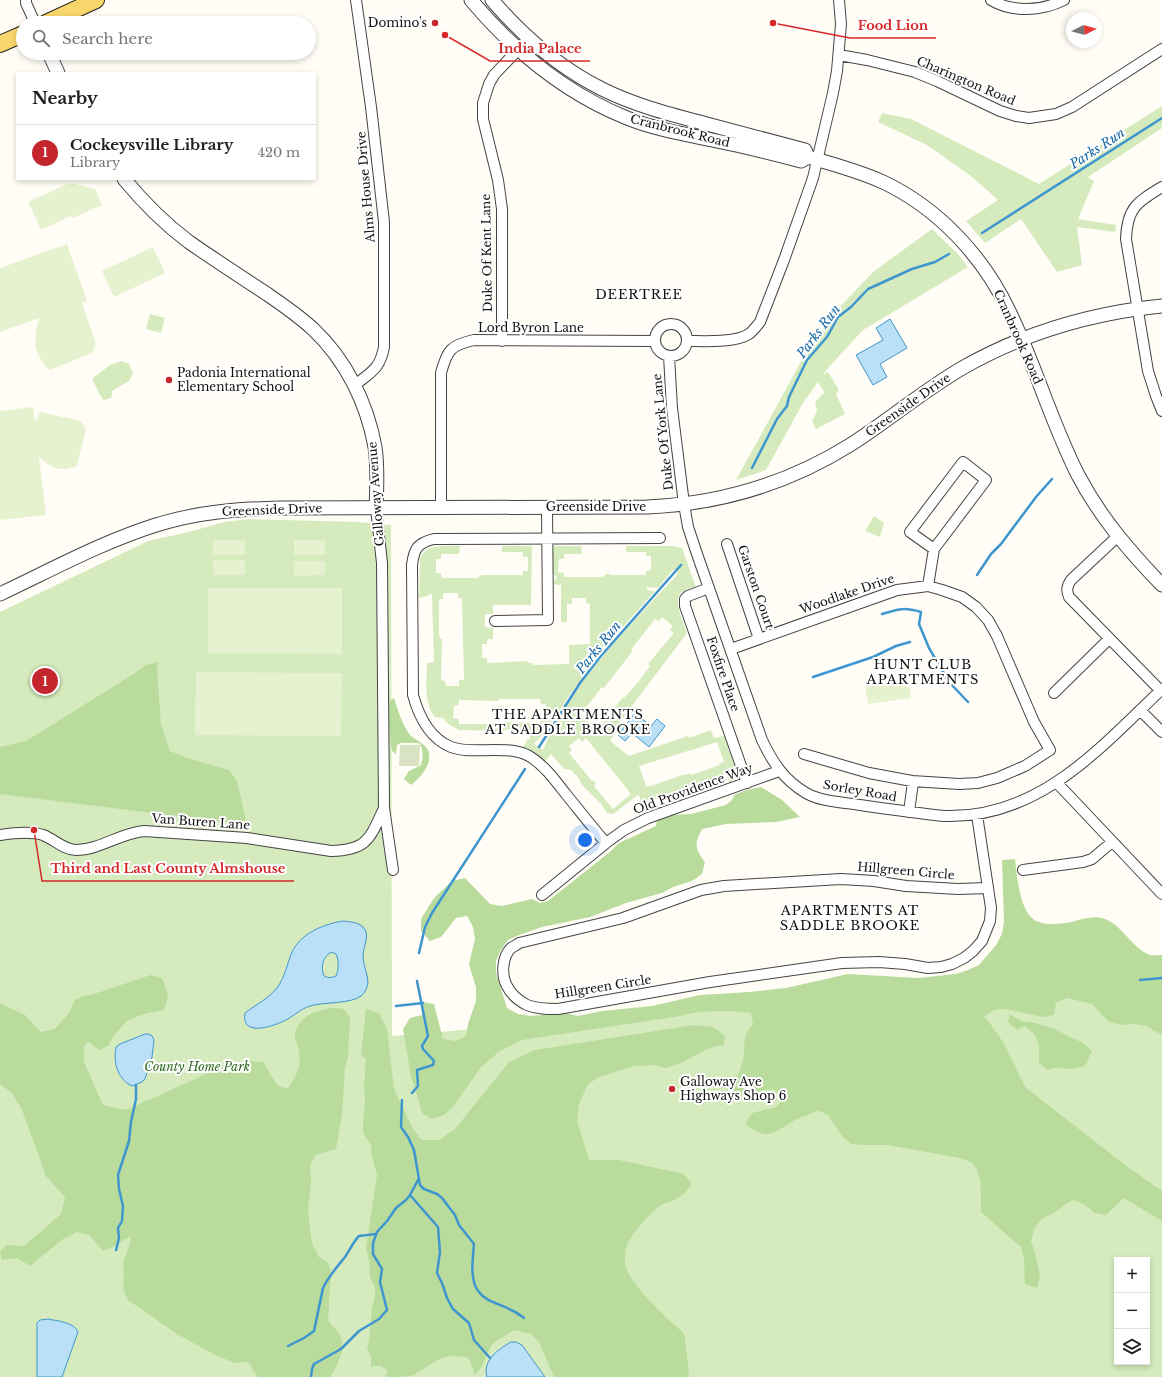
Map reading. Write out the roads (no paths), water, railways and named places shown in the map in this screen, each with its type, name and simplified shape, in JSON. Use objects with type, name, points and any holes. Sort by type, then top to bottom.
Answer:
[{"type":"main road","points":[[61,16],[96,0]]},
{"type":"main road","points":[[0,44],[16,37]]},
{"type":"street","points":[[26,0],[32,16]]},
{"type":"street","name":"Alms House Drive","points":[[355,385],[379,365],[384,347],[384,222],[371,107],[356,0]]},
{"type":"street","name":"Cranbrook Road","points":[[471,0],[517,49],[564,85],[592,102],[628,118],[675,132],[801,161],[813,158]]},
{"type":"street","name":"Cranbrook Road","points":[[492,0],[529,38],[559,62],[587,81],[616,96],[662,112],[805,150],[813,158],[855,171],[891,186],[914,200],[947,227],[967,246],[985,269],[1003,298],[1022,339],[1070,458],[1087,491],[1118,536],[1162,585]]},
{"type":"street","points":[[687,341],[747,335],[754,330],[760,322],[813,178],[813,158],[833,93],[839,55],[841,24],[839,0]]},
{"type":"street","points":[[991,0],[1009,7],[1026,10],[1054,5],[1064,0]]},
{"type":"street","name":"Duke Of Kent Lane","points":[[502,341],[502,209],[498,180],[485,129],[482,110],[488,84],[517,49],[529,38]]},
{"type":"street","name":"Charington Road","points":[[839,55],[867,60],[915,72],[1000,111],[1029,118],[1056,114],[1072,107],[1162,49]]},
{"type":"street","points":[[52,60],[58,72]]},
{"type":"street","name":"Galloway Avenue","points":[[125,180],[153,210],[188,241],[294,312],[313,328],[328,344],[355,385],[371,428],[375,449],[377,482],[376,508],[382,563],[384,808],[393,870]]},
{"type":"street","points":[[1162,187],[1141,200],[1130,213],[1126,226],[1126,239],[1148,371],[1162,411]]},
{"type":"street","name":"Greenside Drive","points":[[0,594],[115,540],[157,525],[186,517],[232,510],[376,508],[640,508],[713,500],[759,487],[815,465],[851,444],[917,396],[952,374],[988,354],[1022,339],[1059,325],[1079,320],[1162,306]]},
{"type":"street","points":[[670,324],[676,325],[683,329],[686,334],[687,341],[682,351],[676,356],[669,356],[659,352],[654,341],[655,334],[659,329],[664,325],[670,324]]},
{"type":"street","name":"Lord Byron Lane","points":[[441,508],[441,373],[444,361],[449,351],[458,344],[474,340],[654,341]]},
{"type":"street","name":"Duke Of York Lane","points":[[669,356],[672,408],[684,504]]},
{"type":"street","points":[[928,586],[934,549],[986,480],[963,462],[910,532],[934,549]]},
{"type":"street","name":"Sorley Road","points":[[684,504],[688,526],[762,740],[769,756],[779,771],[807,793],[828,800],[944,816],[961,817],[1004,809],[1057,783],[1098,750],[1161,689]]},
{"type":"street","points":[[495,621],[548,620],[547,508]]},
{"type":"street","points":[[1118,536],[1071,580],[1067,586],[1069,597],[1161,689]]},
{"type":"street","points":[[606,843],[548,773],[529,756],[508,750],[465,749],[452,747],[441,741],[424,723],[417,711],[413,695],[412,565],[414,554],[418,546],[425,541],[434,539],[660,538]]},
{"type":"street","name":"Garston Court","points":[[727,544],[760,638]]},
{"type":"street","name":"Woodlake Drive","points":[[730,649],[884,593],[911,587],[928,586],[962,597],[976,607],[988,620],[1034,722],[1050,750],[1025,766],[997,778],[978,783],[959,784],[913,782]]},
{"type":"street","name":"Foxfire Place","points":[[709,588],[688,596],[685,599],[685,606],[747,783]]},
{"type":"street","points":[[1054,693],[1110,639]]},
{"type":"street","points":[[1140,710],[1160,725]]},
{"type":"street","points":[[804,754],[869,773],[913,782],[909,812]]},
{"type":"street","name":"Old Providence Way","points":[[542,895],[624,830],[648,818],[779,771]]},
{"type":"street","points":[[1057,783],[1162,894]]},
{"type":"street","name":"Van Buren Lane","points":[[0,835],[25,833],[42,835],[73,850],[84,850],[96,847],[124,835],[144,831],[247,838],[331,851],[342,851],[358,847],[370,837],[384,808]]},
{"type":"street","name":"Hillgreen Circle","points":[[977,815],[988,888],[991,908],[990,921],[982,941],[964,958],[952,964],[928,968],[879,962],[842,963],[710,982],[558,1009],[542,1009],[521,1001],[511,993],[506,985],[504,976],[503,965],[506,956],[511,948],[520,943],[623,918],[701,890],[724,886],[841,879],[874,881],[906,886],[958,889],[988,888]]},
{"type":"street","points":[[1023,870],[1083,862],[1092,859],[1112,842]]},
{"type":"water","points":[[890,319],[907,348],[880,364],[887,377],[873,385],[856,355],[883,340],[876,328]]},
{"type":"water","points":[[635,713],[651,726],[657,719],[665,726],[649,747],[632,733],[625,741],[618,735]]},
{"type":"water","points":[[343,921],[361,925],[365,930],[367,937],[363,956],[368,983],[364,993],[356,999],[344,1002],[310,1006],[272,1026],[252,1028],[248,1025],[245,1020],[245,1013],[266,999],[277,988],[296,945],[314,930],[328,924]],"holes":[[[331,952],[336,954],[338,959],[338,970],[336,976],[330,978],[324,976],[322,969],[324,959]]]},
{"type":"water","points":[[145,1034],[151,1035],[154,1040],[152,1057],[145,1079],[142,1082],[132,1086],[123,1079],[117,1069],[115,1058],[116,1047]]},
{"type":"water","points":[[48,1319],[69,1324],[78,1332],[62,1377],[37,1377],[37,1323],[40,1320]]},
{"type":"water","points":[[511,1342],[516,1342],[522,1345],[545,1377],[487,1377],[486,1371],[489,1360],[501,1348]]},
{"type":"waterway","name":"Parks Run","points":[[982,233],[1162,118]]},
{"type":"waterway","name":"Parks Run","points":[[752,468],[777,419],[787,406],[789,397],[807,360],[827,337],[838,317],[851,307],[868,289],[912,269],[935,262],[949,254]]},
{"type":"waterway","points":[[977,575],[991,554],[1001,544],[1036,497],[1052,479]]},
{"type":"waterway","name":"Parks Run","points":[[539,747],[580,683],[600,657],[681,565]]},
{"type":"waterway","points":[[882,614],[901,609],[921,612],[919,624],[929,648],[949,682],[968,702]]},
{"type":"waterway","points":[[813,677],[873,657],[896,646],[910,642]]},
{"type":"waterway","name":"Parks Run","points":[[419,953],[425,927],[432,913],[525,769]]},
{"type":"waterway","points":[[1140,980],[1162,978]]},
{"type":"waterway","points":[[412,1093],[418,1086],[417,1070],[433,1065],[434,1061],[422,1046],[428,1036],[417,981]]},
{"type":"waterway","points":[[396,1006],[423,1003]]},
{"type":"waterway","points":[[116,1250],[119,1238],[118,1228],[122,1221],[123,1206],[119,1189],[118,1175],[129,1141],[136,1099],[136,1085]]},
{"type":"waterway","points":[[402,1100],[401,1127],[414,1150],[420,1185],[424,1189],[437,1194],[442,1198],[455,1215],[459,1225],[474,1244],[472,1269],[476,1287],[479,1292],[490,1301],[507,1308],[524,1318]]},
{"type":"waterway","points":[[311,1377],[314,1364],[341,1349],[359,1331],[379,1319],[387,1310],[380,1282],[382,1269],[373,1254],[373,1243],[377,1232],[396,1208],[410,1195],[418,1180]]},
{"type":"waterway","points":[[410,1195],[438,1227],[440,1252],[437,1273],[447,1298],[453,1309],[469,1323],[474,1340],[490,1358]]},
{"type":"waterway","points":[[288,1346],[314,1331],[323,1288],[353,1243],[359,1236],[376,1234]]},
{"type":"place","name":"Domino's","points":[[435,23]]},
{"type":"place","name":"Food Lion","points":[[773,23]]},
{"type":"place","name":"India Palace","points":[[445,35]]},
{"type":"place","name":"Padonia International Elementary School","points":[[169,380]]},
{"type":"place","name":"Cockeysville Library","points":[[45,681]]},
{"type":"place","name":"Third and Last County Almshouse","points":[[34,830]]},
{"type":"place","name":"Galloway Ave Highways Shop 6","points":[[672,1089]]},
{"type":"district","name":"DEERTREE","points":[[639,294]]},
{"type":"district","name":"HUNT CLUB APARTMENTS","points":[[923,672]]},
{"type":"district","name":"THE APARTMENTS AT SADDLE BROOKE","points":[[568,722]]},
{"type":"district","name":"APARTMENTS AT SADDLE BROOKE","points":[[850,918]]},
{"type":"park label","name":"County Home Park","points":[[197,1067]]}]
